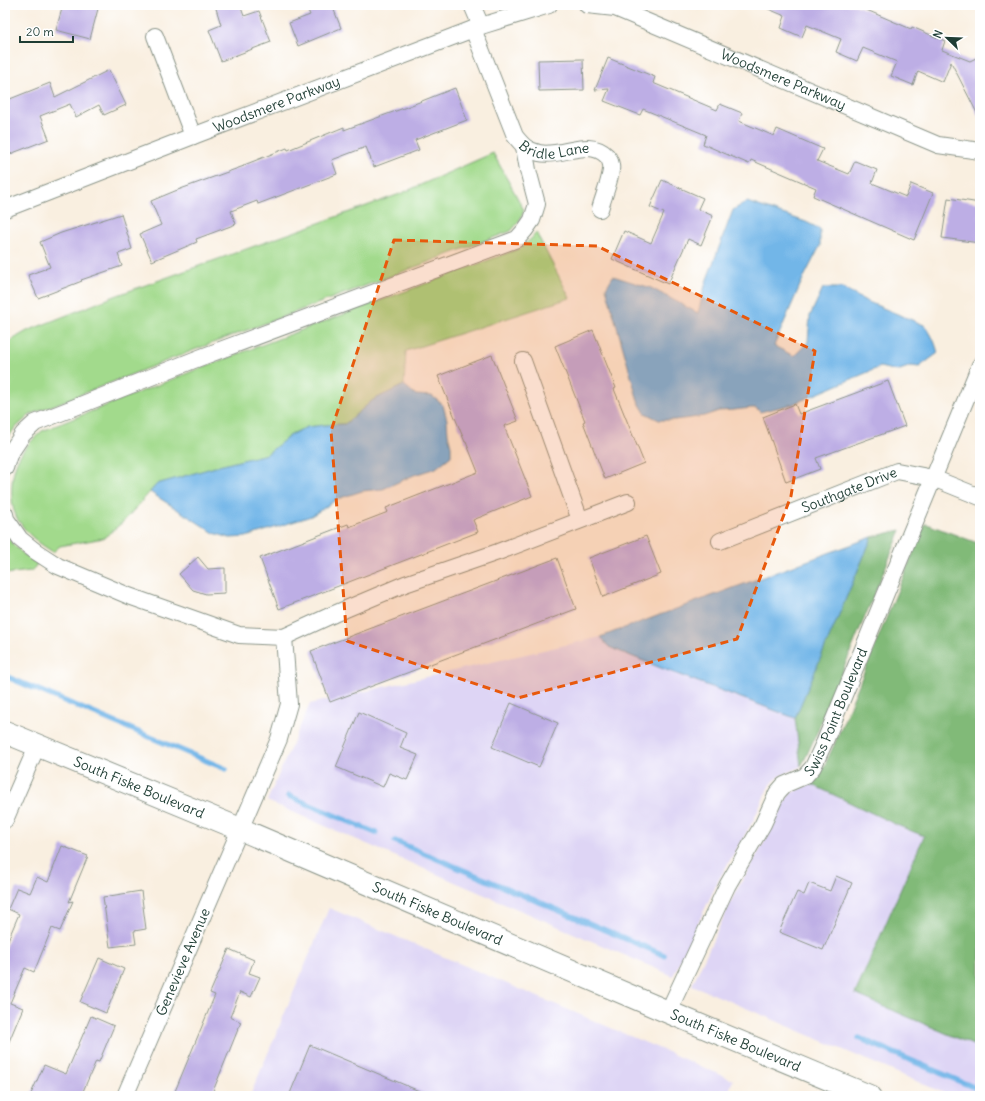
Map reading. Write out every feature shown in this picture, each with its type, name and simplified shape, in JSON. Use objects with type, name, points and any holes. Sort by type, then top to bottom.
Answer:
[{"type":"main road","name":"South Fiske Boulevard","points":[[5,732],[240,828],[668,1012],[869,1096]]},
{"type":"street","name":"Bridle Lane","points":[[472,5],[477,28],[515,136],[524,147],[541,153],[559,152],[580,148],[595,149],[603,152],[610,159],[611,170],[600,209]]},
{"type":"street","name":"Woodsmere Parkway","points":[[5,209],[477,28],[549,5]]},
{"type":"street","name":"Woodsmere Parkway","points":[[587,5],[614,8],[938,145],[980,151]]},
{"type":"street","points":[[155,36],[193,136]]},
{"type":"street","points":[[5,468],[9,455],[23,434],[35,422],[199,358],[517,239],[532,220],[537,204],[528,170],[524,147]]},
{"type":"street","points":[[522,361],[580,520]]},
{"type":"street","name":"Swiss Point Boulevard","points":[[668,1012],[727,886],[763,824],[777,793],[784,785],[805,776],[813,767],[980,365]]},
{"type":"street","name":"Southgate Drive","points":[[720,541],[897,471],[933,478],[980,497]]},
{"type":"street","points":[[5,514],[6,519],[20,539],[58,566],[129,596],[239,635],[284,637],[405,584],[498,552],[628,502]]},
{"type":"street","name":"Genevieve Avenue","points":[[125,1096],[279,739],[289,704],[284,637]]},
{"type":"street","points":[[5,820],[37,746]]},
{"type":"highlighted area","points":[[394,240],[597,246],[815,351],[791,496],[737,639],[518,698],[347,641],[331,431]]},
{"type":"shaded area","points":[[600,637],[609,647],[795,718],[801,766],[780,776],[768,788],[754,819],[718,881],[673,976],[267,801],[310,704]]},
{"type":"shaded area","points":[[811,784],[897,825],[924,836],[855,993],[980,1048],[980,1096],[951,1096],[692,985],[736,891],[772,829],[786,799],[791,793]]},
{"type":"shaded area","points":[[329,908],[733,1080],[727,1096],[250,1096]]},
{"type":"green space","points":[[493,153],[524,210],[521,218],[511,231],[194,350],[31,414],[14,429],[5,443],[5,344],[27,331],[115,296],[400,194]]},
{"type":"green space","points":[[536,232],[570,298],[406,351],[404,385],[373,400],[345,424],[307,427],[292,434],[267,454],[157,484],[124,521],[104,538],[60,546],[53,552],[31,536],[17,519],[12,503],[12,479],[18,459],[32,440],[42,431],[203,367],[521,248],[533,237]]},
{"type":"green space","points":[[925,524],[980,544],[980,1048],[855,994],[924,836],[897,825],[811,784],[822,771],[834,745]]},
{"type":"green space","points":[[901,530],[815,737],[801,766],[795,718],[872,537]]},
{"type":"green space","points":[[5,534],[20,551],[38,564],[31,571],[5,574]]},
{"type":"water","points":[[747,202],[806,222],[820,229],[820,246],[801,283],[774,346],[794,356],[808,342],[810,316],[823,288],[842,288],[866,301],[924,325],[933,338],[938,353],[919,367],[911,366],[897,371],[880,367],[793,404],[760,412],[756,408],[751,408],[719,411],[704,416],[674,420],[659,420],[645,413],[638,401],[606,288],[613,276],[651,288],[698,313],[706,282],[733,210]]},
{"type":"water","points":[[404,385],[416,395],[432,396],[443,405],[447,420],[451,456],[436,468],[414,475],[383,489],[362,491],[337,499],[311,516],[246,537],[230,538],[214,533],[150,492],[157,484],[267,454],[292,434],[307,427],[345,424],[373,400]]},
{"type":"water","points":[[872,537],[795,718],[609,647],[600,637]]},
{"type":"building","points":[[63,5],[99,5],[90,39],[56,30]]},
{"type":"building","points":[[215,5],[240,5],[244,16],[259,11],[271,42],[221,61],[209,30],[221,25]]},
{"type":"building","points":[[306,5],[332,5],[341,28],[298,46],[289,23],[310,15]]},
{"type":"building","points":[[759,5],[855,5],[911,29],[912,27],[945,41],[942,50],[970,61],[980,56],[980,119],[951,62],[943,82],[918,71],[913,85],[891,76],[897,62],[863,48],[857,61],[836,52],[841,39],[807,25],[802,37],[781,28],[785,16]]},
{"type":"building","points":[[608,58],[655,77],[653,83],[717,110],[720,104],[742,113],[739,121],[774,136],[777,129],[823,149],[817,161],[849,174],[855,161],[877,170],[872,183],[906,197],[911,184],[933,193],[914,240],[813,196],[816,188],[751,160],[749,164],[703,144],[706,135],[643,109],[640,115],[604,101],[609,89],[595,90]]},
{"type":"building","points":[[583,59],[584,90],[539,91],[538,60]]},
{"type":"building","points":[[109,70],[126,105],[104,115],[99,105],[76,117],[70,104],[40,116],[49,139],[5,156],[5,101],[50,83],[55,97]]},
{"type":"building","points":[[455,88],[467,120],[415,140],[419,150],[374,167],[366,147],[332,160],[337,174],[258,204],[257,201],[231,211],[236,224],[196,239],[197,242],[152,261],[140,234],[161,225],[151,201],[287,148],[288,150],[344,127],[344,130]]},
{"type":"building","points":[[662,180],[703,198],[698,209],[713,216],[701,245],[688,239],[668,284],[612,259],[624,231],[651,243],[664,213],[650,207]]},
{"type":"building","points":[[948,198],[980,203],[980,243],[942,238]]},
{"type":"building","points":[[121,214],[132,249],[118,254],[122,266],[81,280],[82,281],[38,298],[28,275],[50,267],[40,242],[61,233]]},
{"type":"building","points":[[593,330],[616,388],[614,389],[644,463],[605,479],[583,422],[585,421],[555,346]]},
{"type":"building","points":[[492,355],[518,421],[504,426],[532,496],[473,520],[478,532],[279,609],[260,558],[348,524],[349,527],[388,512],[386,508],[478,472],[438,376]]},
{"type":"building","points":[[888,381],[905,426],[816,458],[820,469],[786,482],[763,417],[795,404],[799,414]]},
{"type":"building","points":[[646,536],[661,574],[603,597],[589,558]]},
{"type":"building","points":[[198,557],[208,569],[225,568],[225,593],[206,594],[193,590],[179,574]]},
{"type":"building","points":[[557,558],[576,609],[330,702],[311,651]]},
{"type":"building","points":[[511,703],[558,723],[539,767],[492,747]]},
{"type":"building","points":[[359,712],[406,733],[400,748],[418,755],[407,780],[389,773],[383,787],[336,767]]},
{"type":"building","points":[[62,846],[88,856],[69,902],[73,901],[60,931],[52,928],[34,972],[25,968],[10,1003],[23,1008],[5,1051],[5,947],[19,914],[8,909],[17,888],[30,893],[37,877],[48,882]]},
{"type":"building","points":[[836,876],[852,883],[823,950],[779,932],[797,892],[804,895],[809,883],[830,891]]},
{"type":"building","points":[[141,891],[146,929],[134,931],[136,944],[110,947],[103,897]]},
{"type":"building","points":[[229,949],[254,960],[249,973],[260,977],[251,997],[240,992],[230,1017],[241,1022],[211,1096],[173,1096],[215,995],[210,993]]},
{"type":"building","points":[[99,958],[124,969],[106,1013],[80,1002]]},
{"type":"building","points":[[91,1016],[114,1026],[99,1062],[96,1061],[81,1096],[30,1096],[44,1065],[66,1074]]},
{"type":"building","points":[[310,1045],[431,1096],[289,1096]]},
{"type":"waterway","points":[[5,676],[226,769]]},
{"type":"waterway","points":[[289,796],[376,833]]},
{"type":"waterway","points":[[395,841],[664,955]]},
{"type":"waterway","points":[[859,1038],[980,1090]]}]
